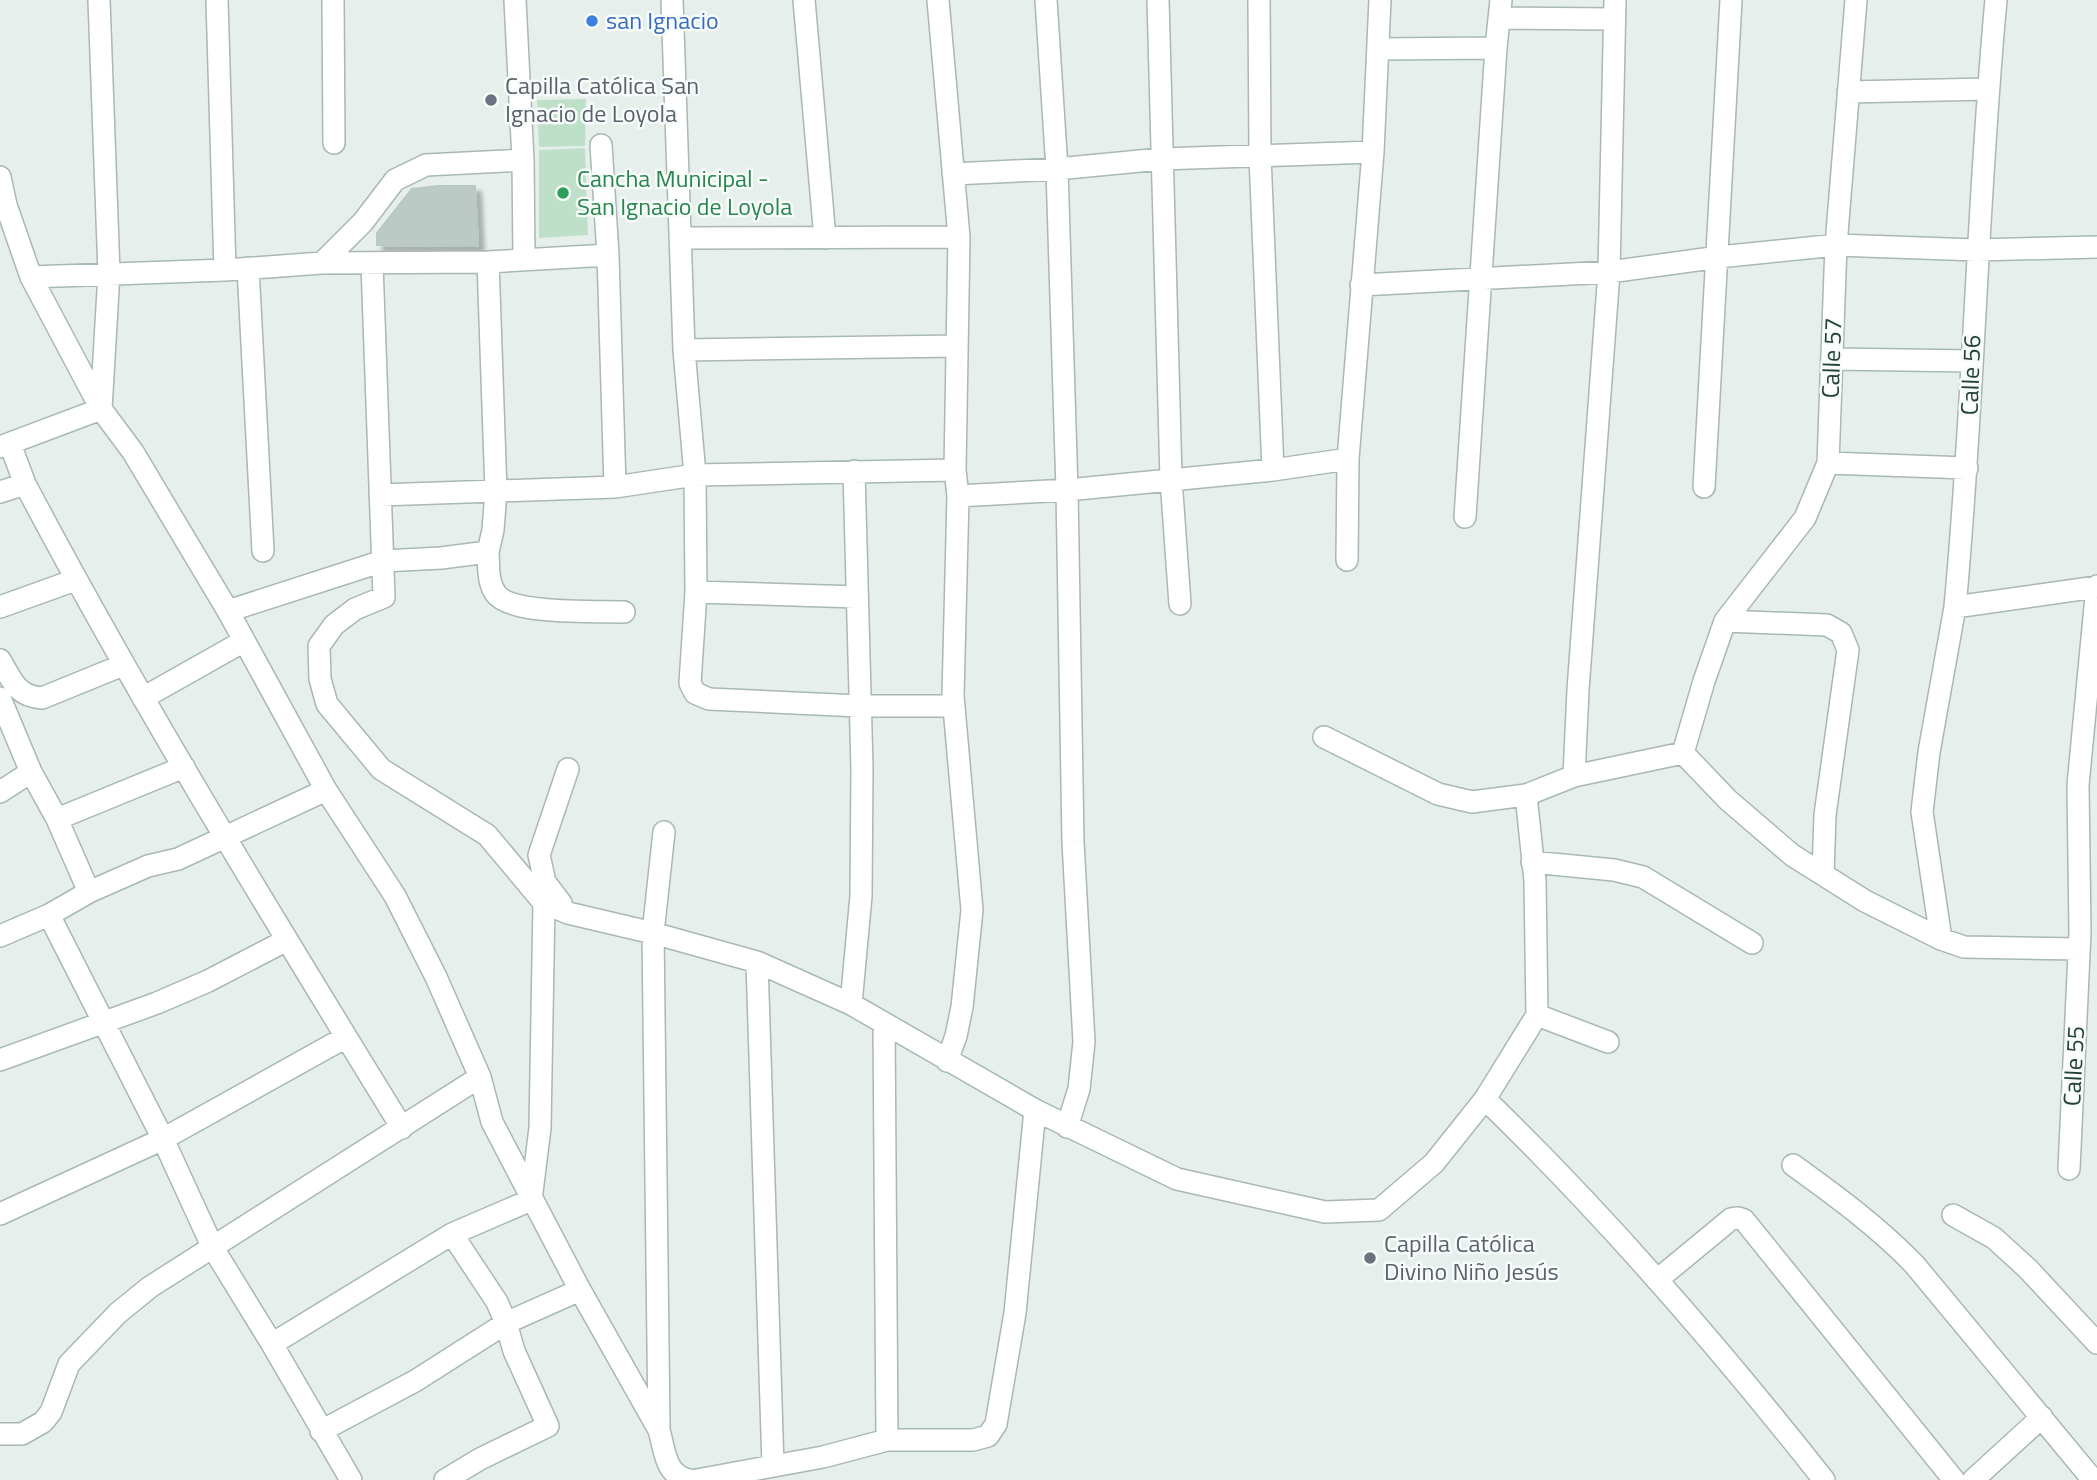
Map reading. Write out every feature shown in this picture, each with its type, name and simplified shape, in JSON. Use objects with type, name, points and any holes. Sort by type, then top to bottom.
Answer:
[{"type":"street","points":[[99,0],[109,273],[101,409]]},
{"type":"street","points":[[217,0],[225,270]]},
{"type":"street","points":[[333,0],[334,143]]},
{"type":"street","points":[[515,0],[523,160],[524,258]]},
{"type":"street","points":[[672,0],[684,350],[695,475],[696,593],[690,683],[695,693],[709,699],[859,706],[954,706]]},
{"type":"street","points":[[804,0],[825,238]]},
{"type":"street","points":[[938,0],[959,237],[954,706],[972,910],[962,1007],[947,1061]]},
{"type":"street","points":[[1045,0],[1057,169],[1067,490],[1073,842],[1084,1042],[1079,1089],[1067,1128]]},
{"type":"street","points":[[1158,0],[1171,479],[1180,604]]},
{"type":"street","points":[[1259,0],[1260,156],[1273,470]]},
{"type":"street","points":[[1347,560],[1348,459],[1373,152],[1380,0]]},
{"type":"street","points":[[1704,487],[1719,257],[1731,0]]},
{"type":"street","name":"Calle 57","points":[[1683,753],[1725,621],[1805,518],[1828,463],[1836,245],[1856,0]]},
{"type":"street","name":"Calle 56","points":[[1941,939],[1922,812],[1929,752],[1955,607],[1968,468],[1977,250],[1996,0]]},
{"type":"street","points":[[1465,517],[1483,280],[1496,48],[1501,9],[1614,10],[1609,272],[1574,776]]},
{"type":"street","points":[[1378,49],[1496,48]]},
{"type":"street","points":[[1848,92],[1988,89]]},
{"type":"street","points":[[601,145],[608,255],[615,487]]},
{"type":"street","points":[[953,174],[1057,169],[1161,159],[1373,152]]},
{"type":"street","points":[[322,263],[363,222],[395,180],[426,165],[523,160]]},
{"type":"street","points":[[0,177],[6,205],[31,277],[101,409],[133,452],[228,611],[326,790],[395,896],[436,976],[480,1077],[492,1122],[531,1200],[659,1430],[671,1471],[680,1478],[690,1480]]},
{"type":"street","points":[[680,238],[959,237]]},
{"type":"street","points":[[1361,285],[1609,272],[1836,245],[1977,250],[2097,247]]},
{"type":"street","points":[[31,277],[225,270],[322,263],[488,262],[608,255]]},
{"type":"street","points":[[488,262],[496,492],[488,552],[490,580],[496,595],[507,602],[528,608],[624,612]]},
{"type":"street","points":[[372,264],[384,597],[355,609],[334,625],[319,646],[320,679],[327,704],[381,769],[487,835],[544,903],[568,913],[757,962],[851,1004],[1067,1128],[1177,1178],[1325,1212],[1379,1210],[1434,1163],[1485,1099],[1537,1015],[1535,881],[1527,795]]},
{"type":"street","points":[[248,268],[263,551]]},
{"type":"street","points":[[684,350],[957,346]]},
{"type":"street","points":[[1832,359],[1972,361]]},
{"type":"street","points":[[101,409],[5,446],[123,665],[402,1128]]},
{"type":"street","points":[[958,496],[1067,490],[1273,470],[1348,459]]},
{"type":"street","points":[[1828,463],[1968,468]]},
{"type":"street","points":[[380,495],[615,487],[695,475],[955,470]]},
{"type":"street","points":[[851,1004],[861,896],[862,768],[855,471]]},
{"type":"street","points":[[0,492],[25,484]]},
{"type":"street","points":[[228,611],[383,561],[488,552]]},
{"type":"street","points":[[0,607],[75,580]]},
{"type":"street","points":[[1955,607],[2097,586]]},
{"type":"street","name":"Calle 55","points":[[2069,1169],[2085,937],[2078,785],[2097,586]]},
{"type":"street","points":[[696,593],[857,597]]},
{"type":"street","points":[[1725,621],[1827,625],[1841,633],[1847,650],[1825,815],[1823,874]]},
{"type":"street","points":[[143,698],[244,642]]},
{"type":"street","points":[[0,660],[17,689],[30,697],[42,698],[123,665]]},
{"type":"street","points":[[0,698],[31,772],[57,819],[89,892]]},
{"type":"street","points":[[1324,737],[1438,794],[1472,802],[1527,795],[1574,776],[1683,753],[1728,800],[1792,855],[1865,901],[1941,939],[1964,947],[2085,937]]},
{"type":"street","points":[[57,819],[184,767]]},
{"type":"street","points":[[568,769],[539,855],[545,882],[568,913]]},
{"type":"street","points":[[0,792],[31,772]]},
{"type":"street","points":[[0,936],[49,915],[89,892],[149,866],[178,859],[326,790]]},
{"type":"street","points":[[659,1430],[653,933],[664,832]]},
{"type":"street","points":[[1532,862],[1614,870],[1643,877],[1752,943]]},
{"type":"street","points":[[531,1200],[540,1128],[544,903]]},
{"type":"street","points":[[49,915],[163,1139],[213,1248],[351,1480]]},
{"type":"street","points":[[0,1060],[103,1024],[208,981],[287,940]]},
{"type":"street","points":[[757,962],[773,1466]]},
{"type":"street","points":[[1537,1015],[1608,1042]]},
{"type":"street","points":[[884,1023],[887,1440]]},
{"type":"street","points":[[0,1214],[163,1139],[346,1037]]},
{"type":"street","points":[[0,1434],[22,1434],[43,1422],[51,1412],[69,1364],[118,1313],[150,1287],[480,1077]]},
{"type":"street","points":[[1485,1099],[1535,1148],[1657,1280],[1763,1403],[1824,1480]]},
{"type":"street","points":[[697,1480],[823,1457],[887,1440],[973,1440],[988,1436],[996,1424],[1015,1313],[1035,1110]]},
{"type":"street","points":[[1793,1165],[1888,1237],[1914,1264],[2094,1480]]},
{"type":"street","points":[[272,1344],[452,1234],[531,1200]]},
{"type":"street","points":[[1954,1215],[1994,1238],[2028,1269],[2097,1343]]},
{"type":"street","points":[[1657,1280],[1731,1219],[1744,1220],[1954,1480]]},
{"type":"street","points":[[445,1480],[480,1459],[548,1426],[514,1351],[497,1302],[452,1234]]},
{"type":"street","points":[[321,1432],[415,1381],[506,1323],[580,1290]]},
{"type":"street","points":[[1973,1480],[2042,1417]]},
{"type":"green space","points":[[586,99],[585,146],[539,147],[537,100]]},
{"type":"green space","name":"Cancha Municipal - San Ignacio de Loyola","points":[[585,148],[588,235],[539,238],[539,150]]},
{"type":"building","points":[[475,186],[478,246],[377,245],[377,233],[412,189]]},
{"type":"place","name":"san Ignacio","points":[[592,21]]},
{"type":"place","name":"Capilla Católica San Ignacio de Loyola","points":[[491,100]]},
{"type":"place","name":"Cancha Municipal - San Ignacio de Loyola","points":[[563,193]]},
{"type":"place","name":"Capilla Católica Divino Niño Jesús","points":[[1370,1258]]}]
